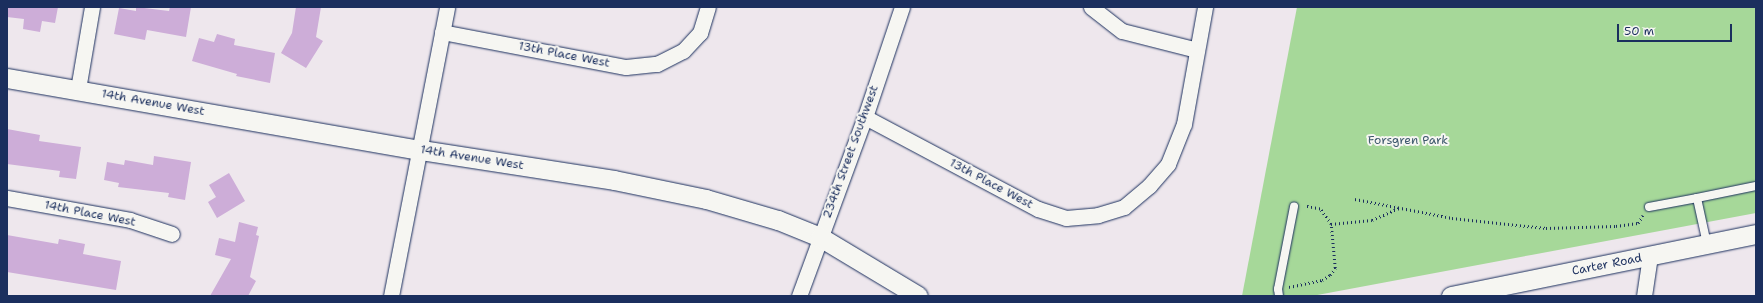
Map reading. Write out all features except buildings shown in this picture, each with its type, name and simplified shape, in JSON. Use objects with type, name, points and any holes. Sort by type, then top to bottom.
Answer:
[{"type":"street","points":[[78,89],[92,7]]},
{"type":"street","points":[[391,296],[421,150],[447,7]]},
{"type":"street","name":"13th Place West","points":[[442,32],[626,67],[657,64],[683,51],[700,33],[708,7]]},
{"type":"street","name":"234th Street Southwest","points":[[799,296],[865,117],[902,7]]},
{"type":"street","points":[[1091,7],[1122,32],[1197,50]]},
{"type":"street","name":"13th Place West","points":[[865,117],[1038,209],[1066,218],[1098,215],[1124,206],[1149,186],[1168,164],[1184,124],[1205,7]]},
{"type":"street","name":"14th Avenue West","points":[[7,78],[78,89],[421,150],[614,180],[706,199],[778,220],[820,237],[918,296]]},
{"type":"street","name":"14th Place West","points":[[7,198],[130,220],[172,234]]},
{"type":"street","name":"Carter Road","points":[[1455,296],[1756,234]]},
{"type":"street","points":[[1644,296],[1650,256]]},
{"type":"lane","points":[[1649,207],[1756,186]]},
{"type":"lane","points":[[1696,198],[1707,244]]},
{"type":"lane","points":[[1279,292],[1294,207]]},
{"type":"path","points":[[1355,199],[1500,225],[1583,229],[1638,223],[1649,207]]},
{"type":"path","points":[[1279,292],[1309,284],[1330,275],[1335,268],[1331,224],[1320,209],[1310,206],[1294,207]]},
{"type":"path","points":[[1331,224],[1372,220],[1399,208]]},
{"type":"green space","name":"Forsgren Park","points":[[1297,7],[1756,7],[1756,213],[1312,296],[1242,296]]}]
